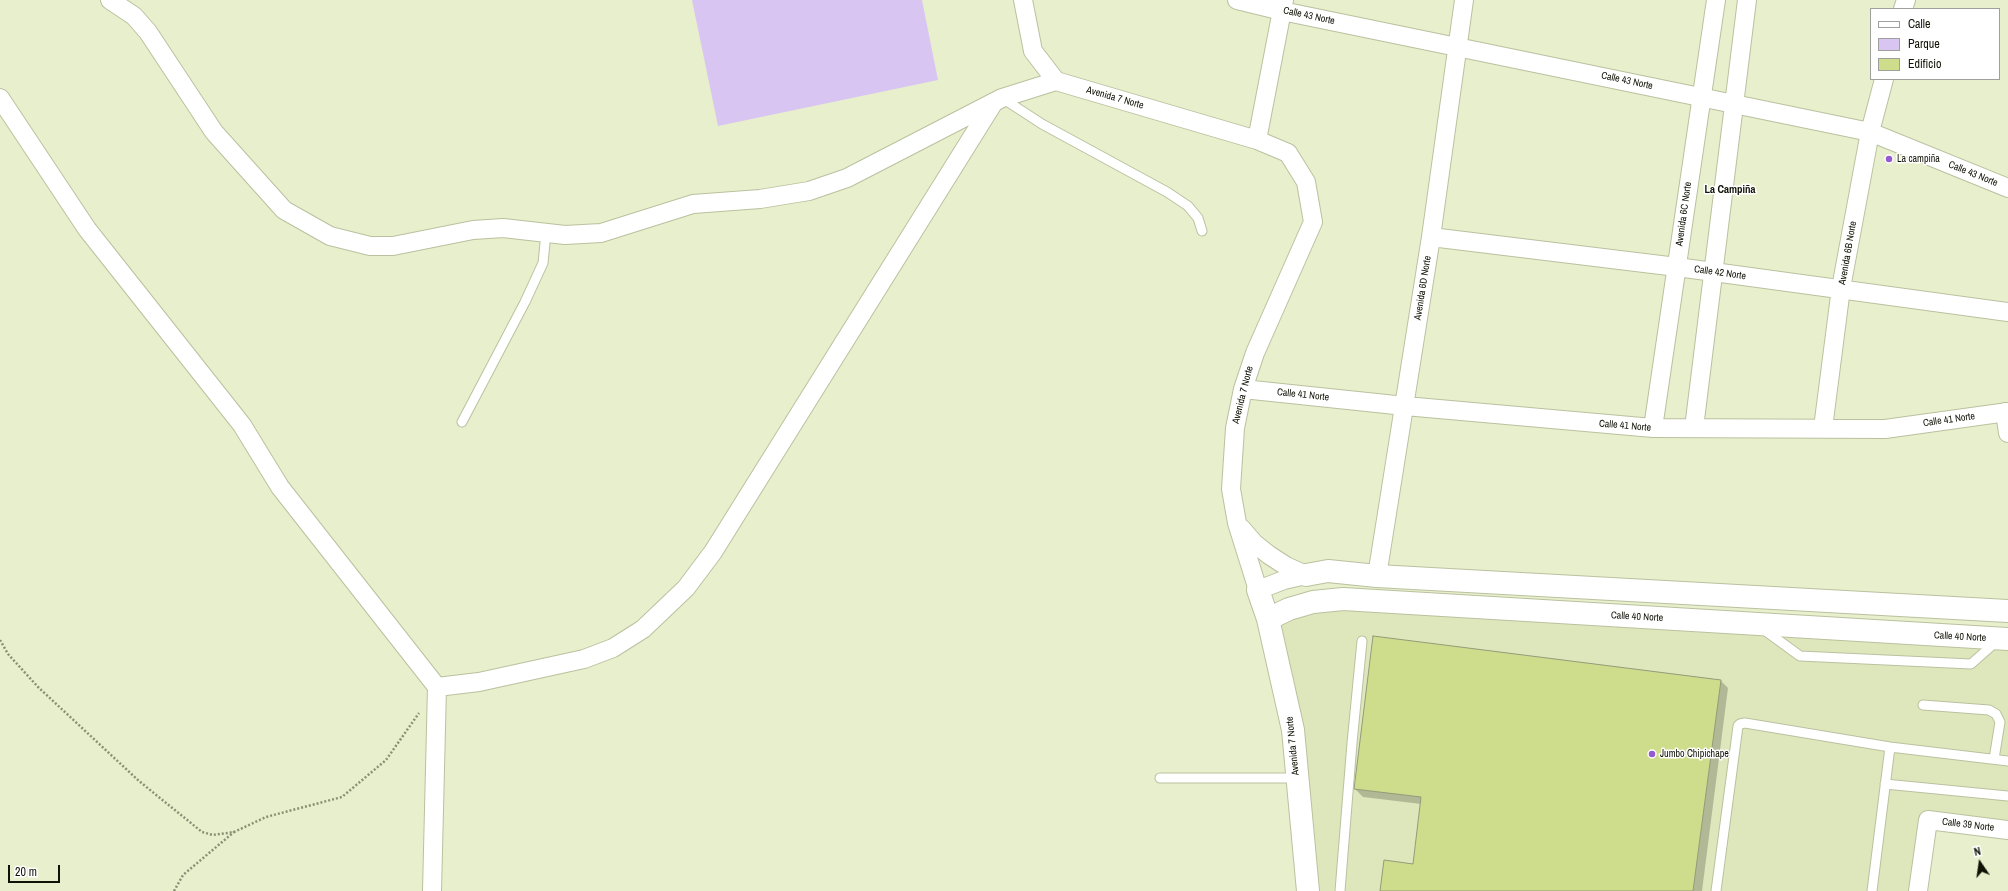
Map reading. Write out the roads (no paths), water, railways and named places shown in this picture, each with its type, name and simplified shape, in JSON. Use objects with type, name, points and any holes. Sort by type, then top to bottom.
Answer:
[{"type":"street","points":[[110,0],[134,16],[144,27],[214,132],[284,210],[330,236],[370,246],[393,246],[473,230],[503,228],[565,235],[601,233],[693,204],[760,199],[809,191],[847,178],[998,100],[1056,81],[1033,52],[1023,0]]},
{"type":"street","name":"Calle 43 Norte","points":[[1237,0],[1283,5],[1458,47],[1701,97],[1733,102],[1870,132],[2008,188]]},
{"type":"street","name":"Avenida 6D Norte","points":[[1377,576],[1431,237],[1464,0]]},
{"type":"street","name":"Avenida 6C Norte","points":[[1652,428],[1716,0]]},
{"type":"street","points":[[1694,428],[1733,102],[1747,0]]},
{"type":"street","points":[[1257,140],[1283,5]]},
{"type":"street","name":"Avenida 6B Norte","points":[[1823,428],[1841,288],[1870,132],[1884,80]]},
{"type":"street","name":"Avenida 7 Norte","points":[[1056,81],[1257,140],[1288,153],[1306,182],[1313,222],[1255,353],[1243,389],[1235,428],[1231,489],[1237,523],[1268,619],[1294,730],[1308,891]]},
{"type":"street","points":[[0,98],[87,229],[242,425],[280,487],[437,687],[432,891]]},
{"type":"street","points":[[437,687],[479,682],[577,661],[613,648],[643,629],[686,588],[713,552],[998,100]]},
{"type":"street","name":"Calle 42 Norte","points":[[1431,237],[1841,288],[2008,312]]},
{"type":"street","name":"Calle 41 Norte","points":[[1243,389],[1405,406],[1652,428],[1885,429],[2006,412]]},
{"type":"street","points":[[2006,412],[2008,433]]},
{"type":"street","points":[[1237,523],[1254,543],[1270,556],[1286,566],[1306,575]]},
{"type":"street","points":[[1258,590],[1284,580],[1328,571],[1377,576],[2008,611]]},
{"type":"street","name":"Calle 40 Norte","points":[[1268,619],[1289,609],[1313,602],[1343,599],[2004,639]]},
{"type":"street","name":"Calle 39 Norte","points":[[1918,891],[1928,820],[2008,830]]},
{"type":"lane","points":[[998,100],[1167,192],[1193,212],[1198,218],[1202,231]]},
{"type":"lane","points":[[462,422],[534,282],[542,263],[546,233]]},
{"type":"lane","points":[[1755,624],[1800,656],[1971,664],[2004,639]]},
{"type":"lane","points":[[1340,891],[1362,641]]},
{"type":"lane","points":[[1923,705],[1989,710],[1996,714],[2000,722],[1994,759]]},
{"type":"lane","points":[[1716,891],[1738,726],[1740,724],[1745,723],[1890,747],[2008,760]]},
{"type":"lane","points":[[1872,891],[1890,747]]},
{"type":"lane","points":[[1160,778],[1297,778]]},
{"type":"lane","points":[[1885,784],[2008,796]]},
{"type":"place","name":"La campiña","points":[[1889,159]]},
{"type":"place","name":"Jumbo Chipichape","points":[[1652,754]]},
{"type":"district","name":"La Campiña","points":[[1730,190]]}]
